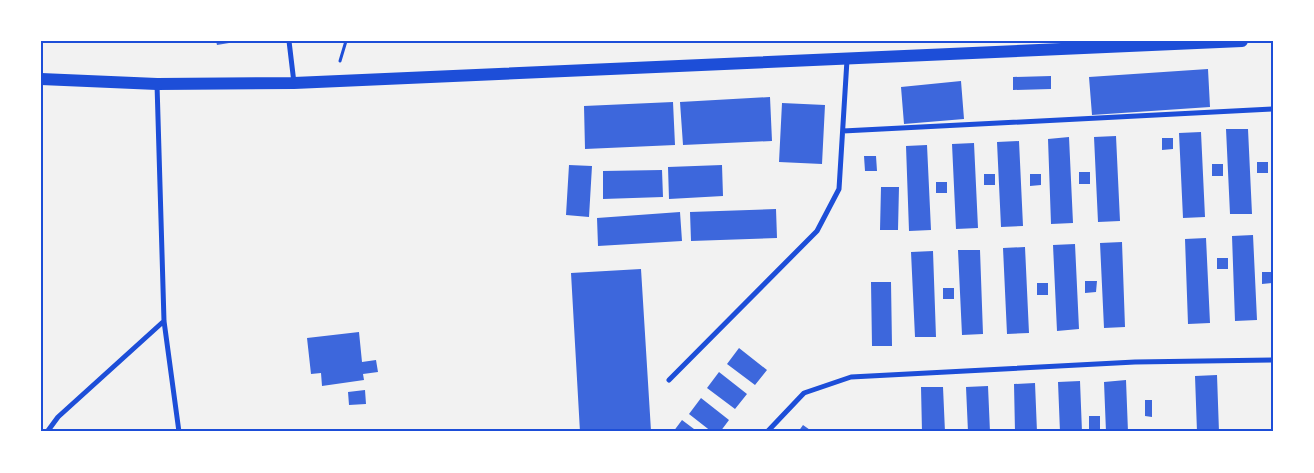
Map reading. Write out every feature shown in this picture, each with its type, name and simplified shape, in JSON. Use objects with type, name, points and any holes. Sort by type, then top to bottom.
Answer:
[{"type":"main road","points":[[41,79],[157,84],[294,83],[1242,41]]},
{"type":"street","points":[[289,41],[294,83]]},
{"type":"street","points":[[669,380],[817,231],[839,189],[847,60]]},
{"type":"street","points":[[157,84],[164,321],[178,432]]},
{"type":"street","points":[[843,131],[1273,109]]},
{"type":"street","points":[[47,432],[58,417],[164,321]]},
{"type":"street","points":[[767,432],[804,393],[851,377],[1135,362],[1273,360]]},
{"type":"building","points":[[216,41],[235,41],[235,42],[217,45]]},
{"type":"building","points":[[1208,69],[1210,107],[1092,115],[1089,77]]},
{"type":"building","points":[[1051,76],[1051,89],[1013,90],[1013,77]]},
{"type":"building","points":[[961,81],[964,119],[904,124],[901,87]]},
{"type":"building","points":[[770,97],[772,141],[683,145],[680,102]]},
{"type":"building","points":[[673,102],[675,145],[585,149],[584,106]]},
{"type":"building","points":[[782,103],[825,105],[822,164],[779,162]]},
{"type":"building","points":[[1226,129],[1248,129],[1252,214],[1230,214]]},
{"type":"building","points":[[1201,132],[1205,217],[1183,218],[1179,133]]},
{"type":"building","points":[[1116,136],[1120,221],[1098,222],[1094,137]]},
{"type":"building","points":[[1069,137],[1073,223],[1051,224],[1048,139]]},
{"type":"building","points":[[1162,138],[1173,138],[1173,149],[1162,150]]},
{"type":"building","points":[[1019,141],[1023,226],[1001,227],[997,142]]},
{"type":"building","points":[[974,143],[978,228],[956,229],[952,144]]},
{"type":"building","points":[[927,145],[931,230],[909,231],[906,146]]},
{"type":"building","points":[[864,156],[876,156],[877,171],[865,171]]},
{"type":"building","points":[[1257,162],[1268,162],[1268,173],[1257,173]]},
{"type":"building","points":[[1212,164],[1223,164],[1223,176],[1212,176]]},
{"type":"building","points":[[569,165],[592,166],[589,217],[566,215]]},
{"type":"building","points":[[722,165],[723,196],[669,199],[668,167]]},
{"type":"building","points":[[662,170],[663,197],[603,199],[603,171]]},
{"type":"building","points":[[1079,172],[1090,172],[1090,184],[1079,184]]},
{"type":"building","points":[[984,174],[995,174],[995,185],[984,185]]},
{"type":"building","points":[[1030,174],[1041,174],[1041,185],[1030,186]]},
{"type":"building","points":[[936,182],[947,182],[947,193],[936,193]]},
{"type":"building","points":[[881,187],[899,187],[898,230],[880,230]]},
{"type":"building","points":[[776,209],[777,238],[691,241],[690,212]]},
{"type":"building","points":[[680,212],[682,241],[598,246],[597,218]]},
{"type":"building","points":[[1253,235],[1257,320],[1235,321],[1232,236]]},
{"type":"building","points":[[1206,238],[1210,323],[1188,324],[1185,239]]},
{"type":"building","points":[[1122,242],[1125,327],[1104,328],[1100,243]]},
{"type":"building","points":[[1075,244],[1079,329],[1057,331],[1053,245]]},
{"type":"building","points":[[1025,247],[1029,333],[1007,334],[1003,248]]},
{"type":"building","points":[[958,250],[980,250],[983,334],[962,335]]},
{"type":"building","points":[[933,251],[936,337],[915,337],[911,252]]},
{"type":"building","points":[[1217,258],[1228,258],[1228,269],[1217,269]]},
{"type":"building","points":[[641,269],[651,431],[580,432],[571,273]]},
{"type":"building","points":[[1262,272],[1273,272],[1273,283],[1262,284]]},
{"type":"building","points":[[1085,281],[1097,281],[1096,292],[1085,293]]},
{"type":"building","points":[[871,282],[891,282],[892,346],[872,346]]},
{"type":"building","points":[[1037,283],[1048,283],[1048,295],[1037,295]]},
{"type":"building","points":[[943,288],[954,288],[954,299],[943,299]]},
{"type":"building","points":[[359,332],[362,362],[376,360],[378,372],[363,374],[364,380],[322,386],[321,373],[311,374],[307,338]]},
{"type":"building","points":[[739,348],[767,370],[755,385],[727,364]]},
{"type":"building","points":[[719,372],[747,394],[735,409],[707,388]]},
{"type":"building","points":[[1217,375],[1219,432],[1197,432],[1195,376]]},
{"type":"building","points":[[1126,380],[1128,432],[1106,432],[1104,382]]},
{"type":"building","points":[[1080,381],[1082,432],[1060,432],[1058,382]]},
{"type":"building","points":[[1035,383],[1037,432],[1015,432],[1014,384]]},
{"type":"building","points":[[988,386],[990,432],[968,432],[966,387]]},
{"type":"building","points":[[921,387],[943,387],[945,432],[922,432]]},
{"type":"building","points":[[365,390],[366,404],[349,405],[348,392]]},
{"type":"building","points":[[701,398],[729,420],[720,432],[712,432],[689,414]]},
{"type":"building","points":[[1145,400],[1152,400],[1152,417],[1145,416]]},
{"type":"building","points":[[1089,416],[1100,416],[1100,432],[1089,432]]},
{"type":"building","points":[[682,420],[698,432],[673,432]]},
{"type":"building","points":[[803,425],[813,432],[798,432]]}]
